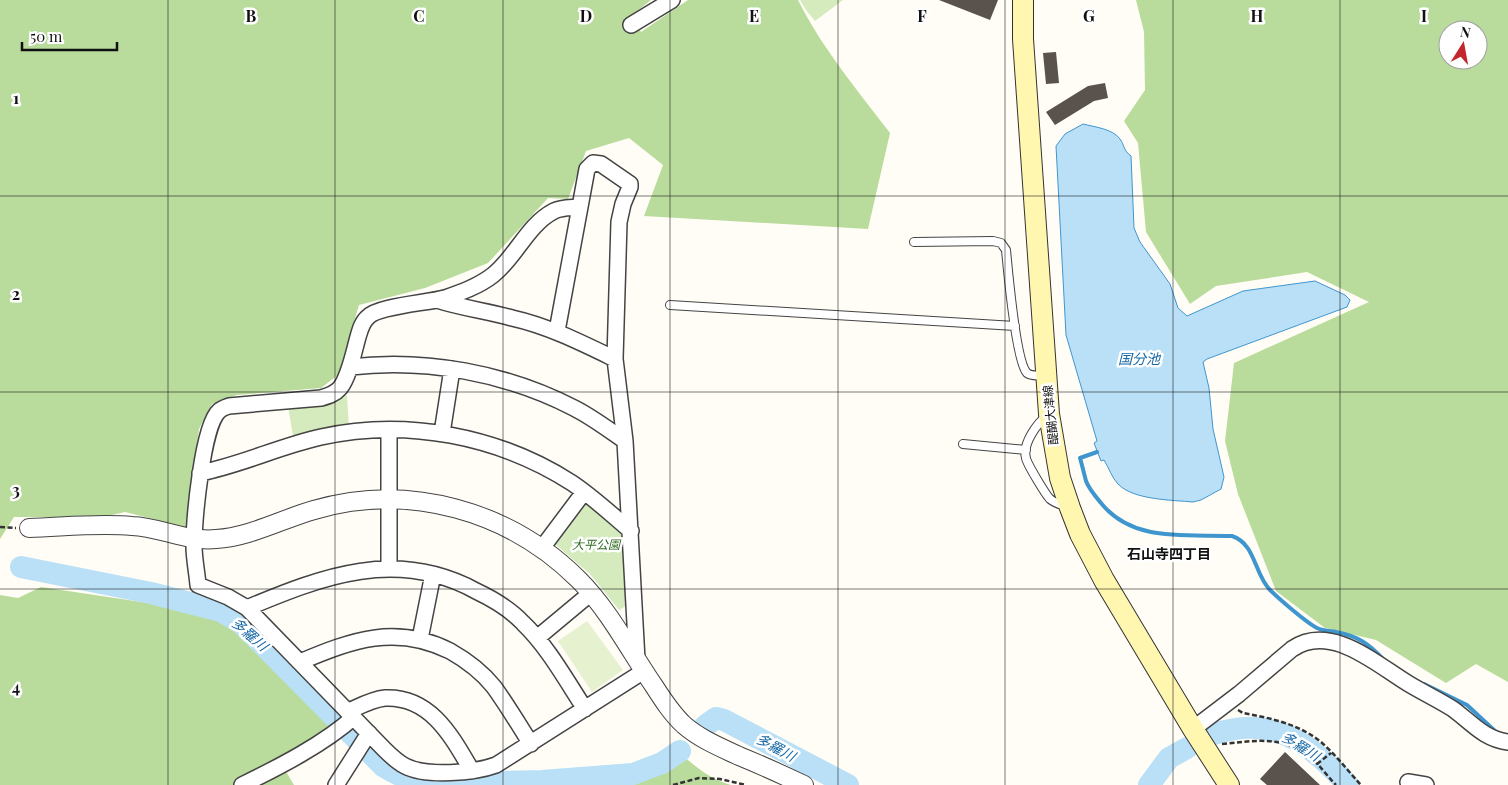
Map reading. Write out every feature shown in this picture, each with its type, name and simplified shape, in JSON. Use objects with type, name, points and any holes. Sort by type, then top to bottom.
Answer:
[{"type":"main road","name":"醍醐大津線","points":[[1023,0],[1023,39],[1049,414],[1060,478],[1080,534],[1104,580],[1229,785]]},
{"type":"street","points":[[631,25],[672,0]]},
{"type":"street","points":[[557,331],[587,169],[593,163],[601,164],[630,184],[623,204],[618,230],[618,296],[615,359],[625,441],[633,595],[640,666]]},
{"type":"street","points":[[580,207],[554,211],[534,228],[495,274],[477,286],[437,300],[380,310],[370,314],[364,321],[350,367],[341,387],[331,395],[320,398],[229,406],[219,411],[212,420],[200,473],[194,539],[198,585],[228,597],[246,608],[384,749],[405,766],[420,771],[472,771],[485,770],[496,766],[585,709],[640,666]]},
{"type":"street","points":[[437,300],[459,308],[512,318],[557,331],[615,359]]},
{"type":"street","points":[[350,367],[378,364],[408,364],[452,369],[487,377],[547,395],[576,408],[625,441]]},
{"type":"street","points":[[442,433],[452,369]]},
{"type":"street","points":[[200,473],[322,436],[389,430],[442,433],[495,446],[522,455],[572,483],[631,531]]},
{"type":"street","points":[[389,430],[389,568]]},
{"type":"street","points":[[542,548],[584,492]]},
{"type":"street","points":[[29,528],[134,526],[194,539],[214,540],[234,537],[315,509],[342,503],[390,499],[413,500],[464,510],[519,533],[562,564],[591,593],[668,707],[682,724],[709,742],[804,785]]},
{"type":"street","points":[[246,608],[342,574],[389,568],[433,574],[467,586],[497,603],[522,622],[537,638],[585,709]]},
{"type":"street","points":[[420,639],[433,574]]},
{"type":"street","points":[[537,638],[591,593]]},
{"type":"street","points":[[611,620],[620,621],[626,619],[633,595]]},
{"type":"street","points":[[300,662],[342,645],[367,638],[404,636],[440,646],[459,656],[477,669],[493,686],[532,744]]},
{"type":"street","points":[[1194,729],[1300,643],[1320,640],[1340,644],[1361,653],[1451,708],[1484,734],[1495,740],[1508,742]]},
{"type":"street","points":[[242,785],[271,771],[340,730],[351,714],[365,704],[384,698],[399,699],[417,704],[436,717],[449,733],[472,771]]},
{"type":"street","points":[[336,785],[369,733]]},
{"type":"street","points":[[1408,782],[1426,785]]},
{"type":"lane","points":[[914,242],[993,241],[1001,243],[1006,250],[1014,326],[1023,365],[1026,372],[1031,375],[1046,375]]},
{"type":"lane","points":[[670,305],[1014,326]]},
{"type":"lane","points":[[1049,414],[1034,429],[1026,450],[1026,459],[1048,498],[1070,508]]},
{"type":"lane","points":[[963,444],[1026,450]]},
{"type":"path","points":[[1227,704],[1243,713],[1273,719],[1296,727],[1322,743],[1330,754],[1361,785]]},
{"type":"path","points":[[1206,750],[1220,744],[1258,740],[1282,742],[1302,751],[1318,764],[1336,785]]},
{"type":"path","points":[[1318,764],[1330,754]]},
{"type":"path","points":[[673,785],[699,778],[720,779],[746,785]]},
{"type":"green space","points":[[0,0],[651,0],[632,15],[641,32],[688,0],[798,0],[829,52],[890,133],[868,229],[644,216],[663,165],[629,138],[586,151],[568,199],[548,198],[488,263],[425,288],[359,305],[338,375],[321,388],[237,395],[212,404],[199,429],[186,527],[125,512],[103,517],[14,517],[0,539]]},
{"type":"green space","points":[[800,0],[843,0],[815,21]]},
{"type":"green space","points":[[1136,0],[1508,0],[1508,682],[1476,664],[1446,683],[1376,640],[1325,628],[1276,591],[1238,494],[1225,441],[1234,363],[1369,302],[1307,272],[1216,286],[1190,304],[1146,232],[1138,143],[1124,121],[1145,90],[1144,32]]},
{"type":"green space","points":[[343,392],[347,396],[349,428],[320,430],[293,436],[288,406]]},
{"type":"green space","name":"大平公園","points":[[582,504],[588,504],[625,536],[627,602],[626,606],[619,610],[590,574],[555,544],[554,541]]},
{"type":"green space","points":[[41,587],[209,612],[236,627],[336,726],[278,758],[294,785],[0,785],[0,595],[18,598]]},
{"type":"green space","points":[[587,621],[623,670],[592,692],[558,641]]},
{"type":"green space","points":[[682,755],[711,777],[731,785],[515,785],[634,779]]},
{"type":"water","name":"国分池","points":[[1083,124],[1113,133],[1120,139],[1125,150],[1131,156],[1134,228],[1140,242],[1170,284],[1178,308],[1187,316],[1243,291],[1315,281],[1345,295],[1350,300],[1347,307],[1203,362],[1209,388],[1213,429],[1224,477],[1221,489],[1201,500],[1193,502],[1164,500],[1143,496],[1125,489],[1116,482],[1104,460],[1101,461],[1094,443],[1097,441],[1066,335],[1056,146],[1065,134]]},
{"type":"building","points":[[939,0],[998,0],[990,20]]},
{"type":"building","points":[[1056,52],[1059,83],[1046,84],[1043,53]]},
{"type":"building","points":[[1105,83],[1108,98],[1094,101],[1055,125],[1046,112],[1088,86]]},
{"type":"building","points":[[1285,752],[1320,785],[1267,785],[1260,779]]},
{"type":"waterway","points":[[1097,452],[1080,458],[1086,481],[1097,498],[1114,516],[1128,525],[1161,534],[1232,536],[1240,540],[1250,552],[1270,590],[1293,610],[1317,628],[1351,636],[1363,642],[1384,660]]},
{"type":"waterway","name":"多羅川","points":[[21,567],[151,593],[221,611],[241,623],[383,766],[407,778],[432,785]]},
{"type":"waterway","points":[[1424,684],[1467,705],[1495,731]]},
{"type":"waterway","name":"多羅川","points":[[705,726],[716,718],[724,720],[848,785]]},
{"type":"waterway","name":"多羅川","points":[[1214,734],[1235,729],[1255,728],[1272,730],[1289,736],[1319,756],[1348,785]]},
{"type":"waterway","name":"多羅川","points":[[1149,785],[1169,758],[1187,748]]},
{"type":"waterway","name":"多羅川","points":[[435,785],[542,781],[633,774],[662,763],[680,751]]},
{"type":"district","name":"石山寺四丁目","points":[[1169,553]]}]
